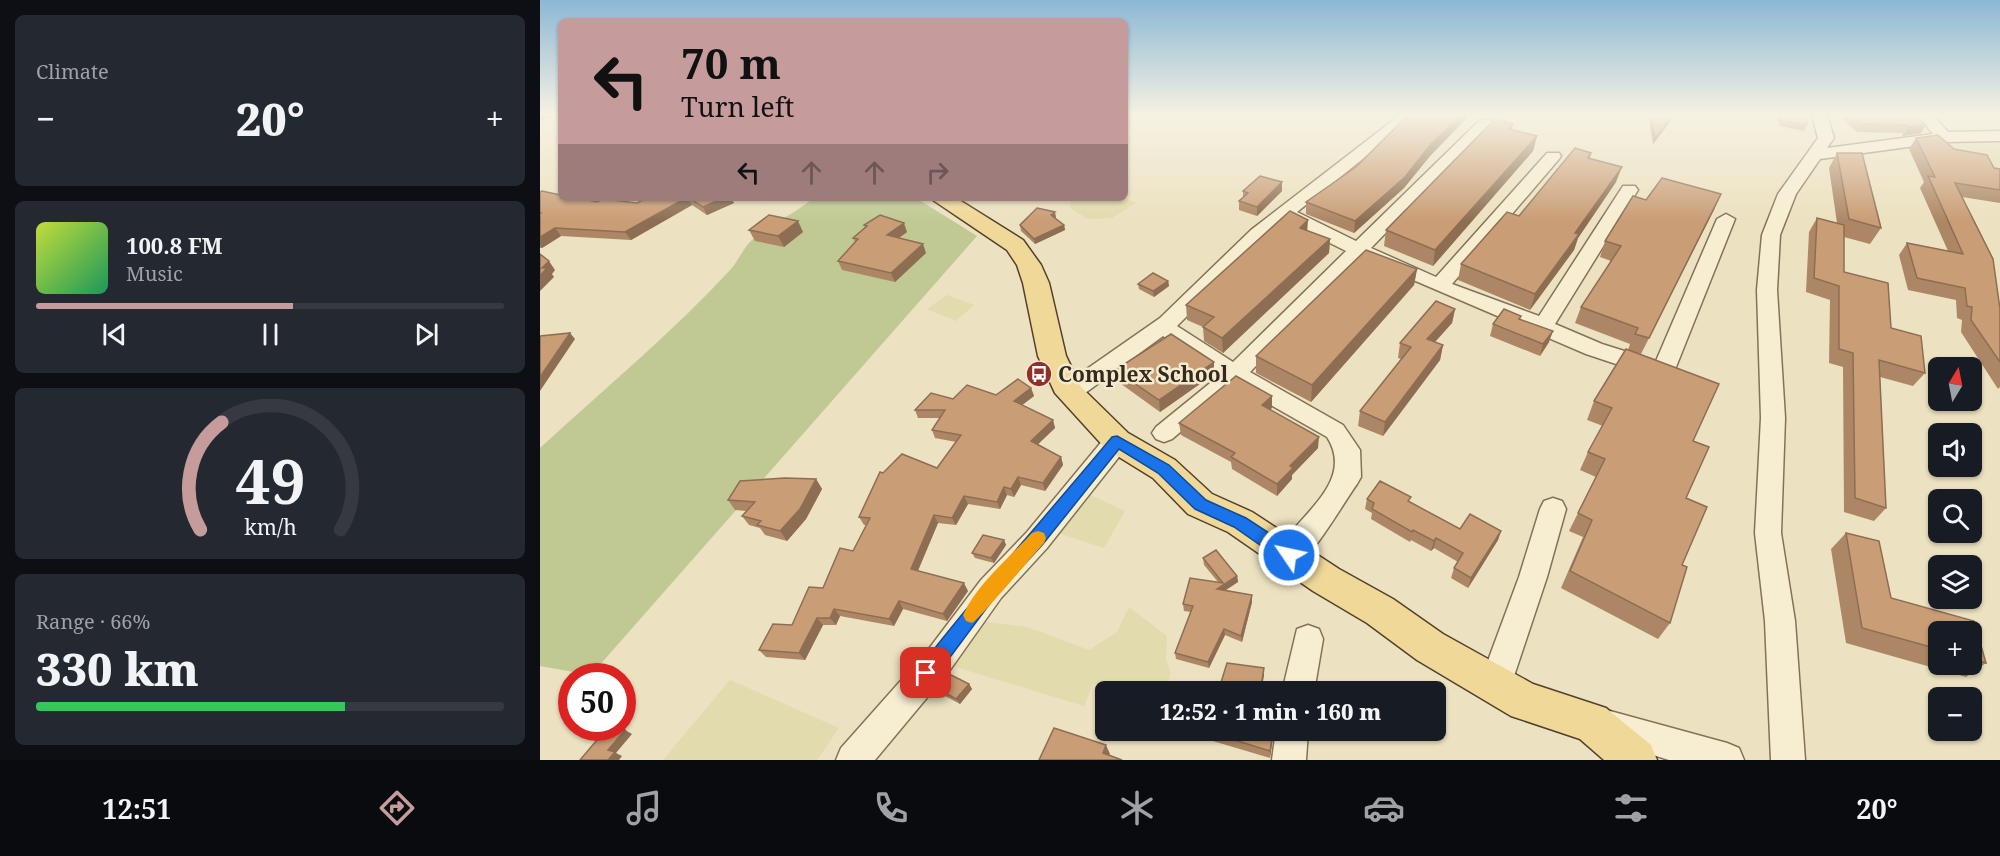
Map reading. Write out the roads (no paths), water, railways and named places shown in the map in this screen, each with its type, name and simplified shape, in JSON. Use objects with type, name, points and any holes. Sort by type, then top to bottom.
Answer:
[{"type":"main road","points":[[946,201],[1015,245],[1029,265],[1045,314],[1052,356],[1069,393],[1117,441],[1164,469],[1200,504],[1240,522],[1380,611],[1430,647],[1526,702],[1592,722],[1636,760]]},
{"type":"street","points":[[1069,393],[1162,326],[1258,234],[1365,150]]},
{"type":"street","points":[[1164,433],[1235,374],[1458,150]]},
{"type":"street","points":[[1788,760],[1780,621],[1768,532],[1773,418],[1767,290],[1771,235],[1787,194],[1816,150]]},
{"type":"street","points":[[1812,155],[1845,150]]},
{"type":"street","points":[[1439,286],[1554,156]]},
{"type":"street","points":[[1543,326],[1629,190]]},
{"type":"street","points":[[1285,213],[1439,286],[1543,326],[1594,349],[1655,369],[1665,367],[1726,219]]},
{"type":"street","points":[[1162,326],[1235,374],[1335,431],[1348,450],[1348,477],[1301,543],[1289,555]]},
{"type":"street","points":[[853,760],[939,660],[991,589],[1037,540],[1117,441]]},
{"type":"street","points":[[1495,685],[1533,577],[1553,509]]},
{"type":"street","points":[[1300,681],[1308,639]]},
{"type":"street","points":[[1592,722],[1726,760]]},
{"type":"street","points":[[1289,760],[1291,741]]},
{"type":"place","name":"Complex School","points":[[1039,374]]}]
